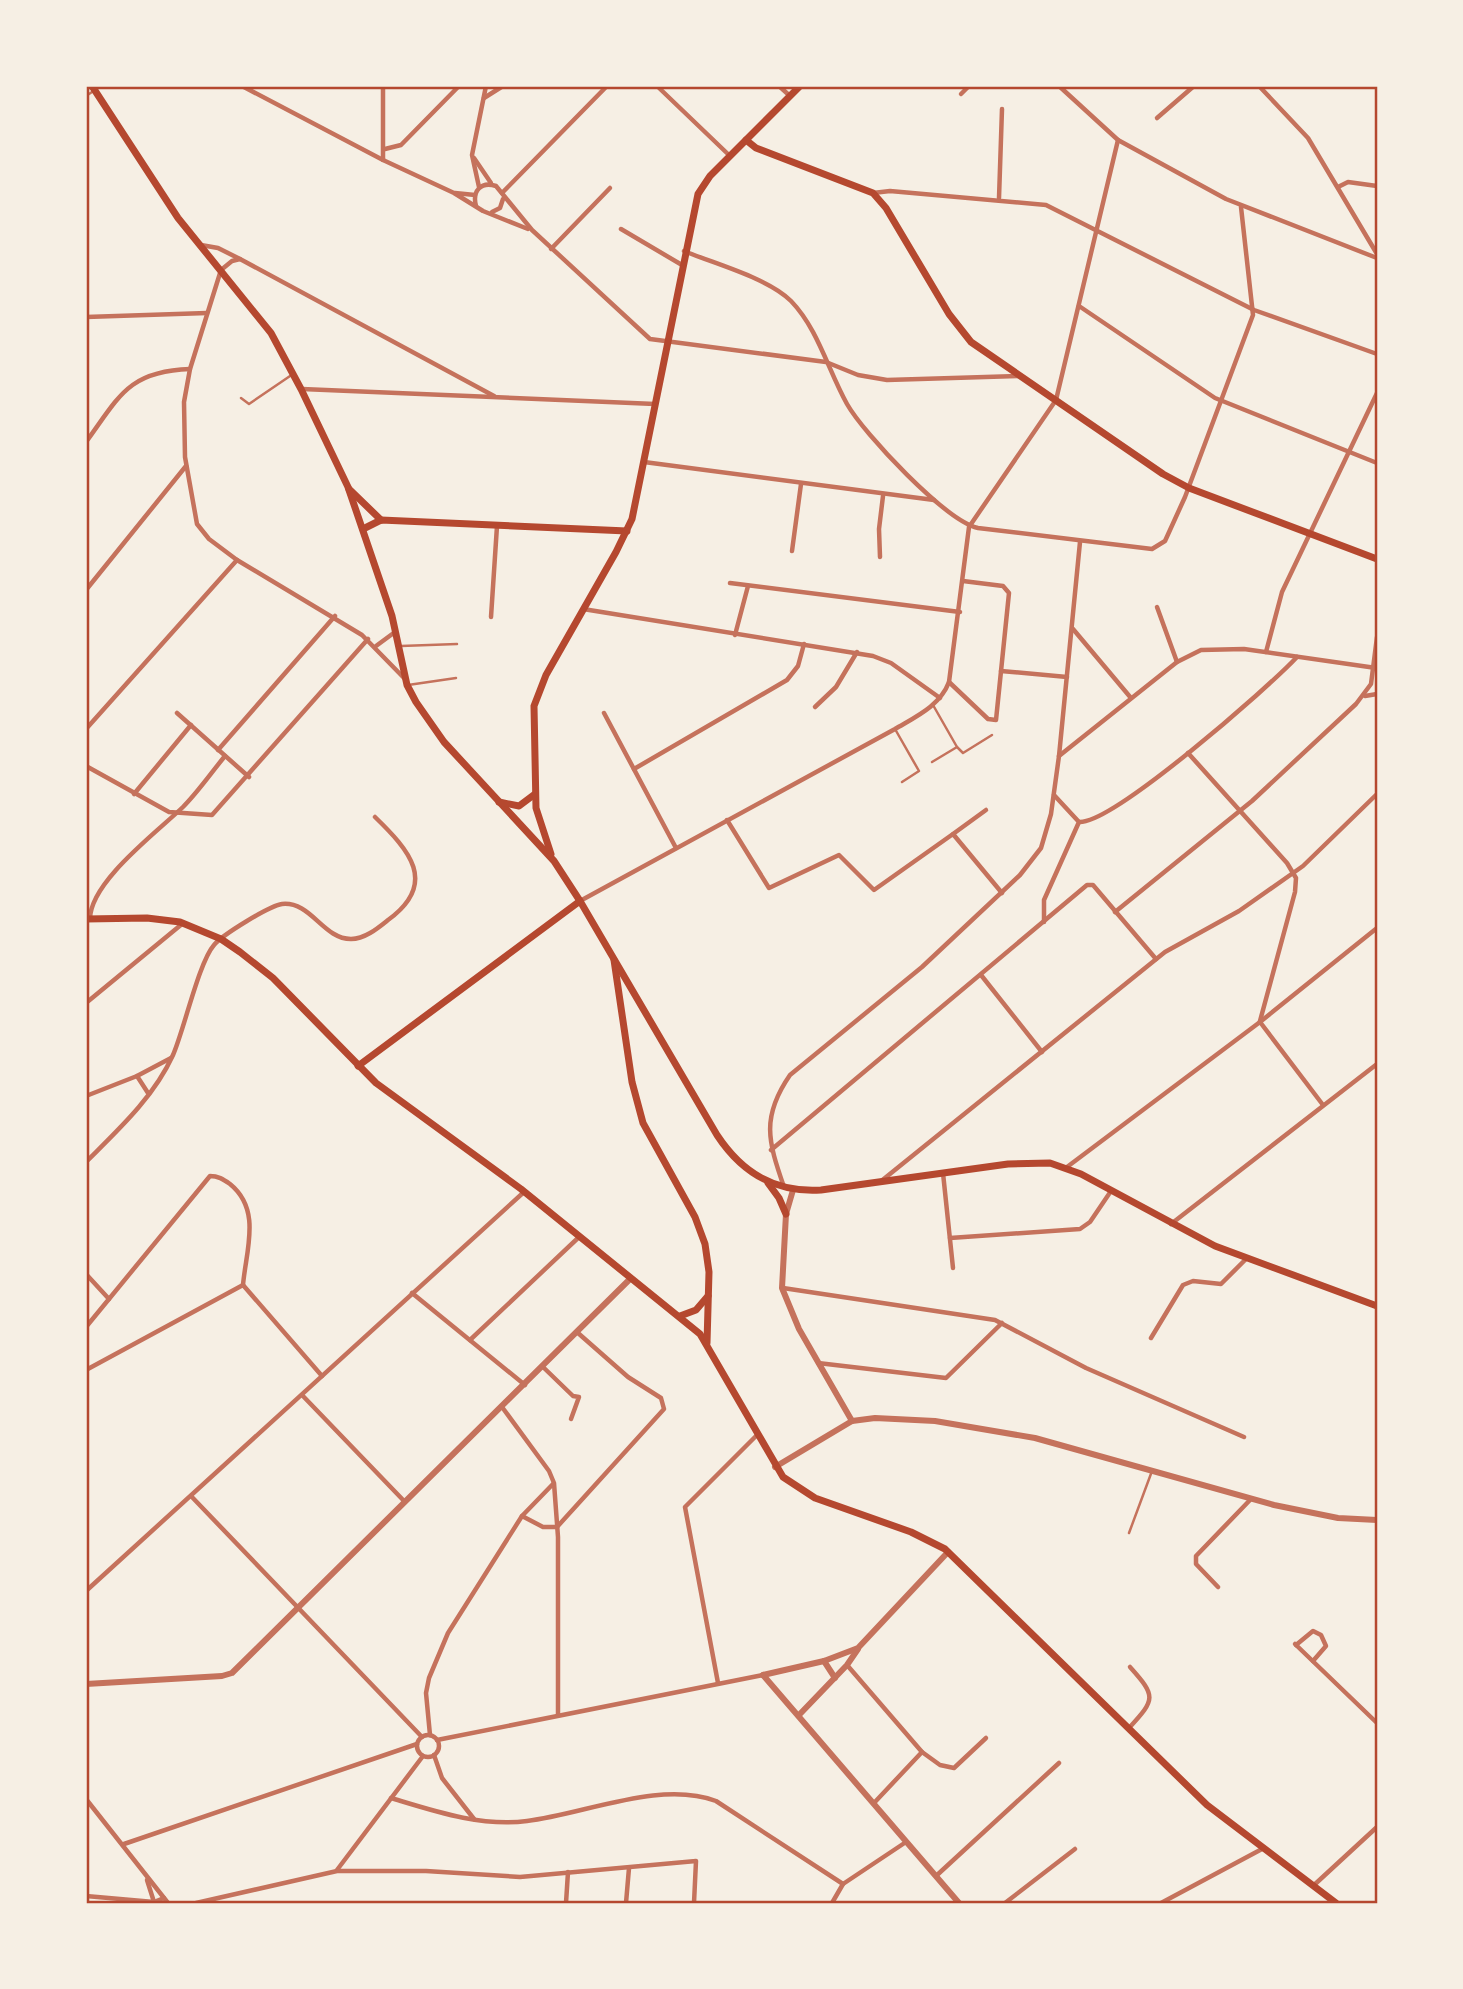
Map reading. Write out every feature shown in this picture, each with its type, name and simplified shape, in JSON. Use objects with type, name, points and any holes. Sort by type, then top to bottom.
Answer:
[{"type":"main road","points":[[554,861],[538,820],[534,706],[546,675],[627,531],[644,462],[684,251],[700,190],[800,86]]},
{"type":"main road","points":[[93,88],[141,163],[200,245],[271,333],[301,389],[348,487],[396,632],[406,682],[436,732],[554,861],[723,1145],[741,1166],[767,1182],[784,1188],[821,1191],[1022,1162],[1068,1167],[1171,1224],[1246,1259],[1377,1306]]},
{"type":"main road","points":[[746,140],[756,148],[873,194],[886,208],[964,335],[1056,400],[1189,488],[1377,559]]},
{"type":"main road","points":[[348,487],[381,520]]},
{"type":"main road","points":[[363,529],[381,520],[627,531]]},
{"type":"main road","points":[[609,530],[617,542],[616,552]]},
{"type":"main road","points":[[499,802],[519,806],[535,794]]},
{"type":"main road","points":[[358,1066],[580,901]]},
{"type":"main road","points":[[88,919],[147,918],[183,923],[221,939],[274,978],[386,1092],[524,1192],[578,1238],[680,1316],[707,1343],[783,1477],[815,1498],[921,1536],[948,1552],[1207,1805],[1336,1903]]},
{"type":"main road","points":[[614,959],[635,1100],[651,1140],[701,1231],[708,1260],[707,1343]]},
{"type":"main road","points":[[767,1182],[779,1198],[786,1214]]},
{"type":"main road","points":[[680,1316],[696,1310],[708,1295]]},
{"type":"street","points":[[242,86],[383,160],[454,193],[483,211],[532,230]]},
{"type":"street","points":[[383,86],[383,160]]},
{"type":"street","points":[[385,149],[401,145],[459,86]]},
{"type":"street","points":[[476,206],[475,195],[479,188],[472,155],[486,86]]},
{"type":"street","points":[[484,98],[503,86]]},
{"type":"street","points":[[491,212],[500,208],[503,196],[607,86]]},
{"type":"street","points":[[657,86],[730,156]]},
{"type":"street","points":[[779,86],[790,96]]},
{"type":"street","points":[[961,94],[969,86]]},
{"type":"street","points":[[1059,86],[1118,140],[1241,207],[1377,256]]},
{"type":"street","points":[[1157,118],[1194,86]]},
{"type":"street","points":[[1259,86],[1298,125],[1338,187],[1377,256]]},
{"type":"street","points":[[999,198],[1002,109]]},
{"type":"street","points":[[580,901],[895,729],[940,698],[949,682],[969,527],[976,513],[1056,400],[1118,140]]},
{"type":"street","points":[[472,155],[491,184],[532,230],[650,339],[827,362],[858,375],[887,380],[1021,376]]},
{"type":"street","points":[[1338,187],[1348,182],[1377,186]]},
{"type":"street","points":[[479,188],[491,184]]},
{"type":"street","points":[[551,248],[610,188]]},
{"type":"street","points":[[873,194],[890,191],[999,198],[1045,205],[1098,229],[1254,310],[1377,354]]},
{"type":"street","points":[[454,193],[475,195]]},
{"type":"street","points":[[684,251],[782,293],[793,303],[813,333],[860,423],[936,500],[969,527],[1143,549],[1160,546],[1170,533],[1254,310],[1241,207]]},
{"type":"street","points":[[621,229],[682,265]]},
{"type":"street","points":[[1361,252],[1369,250],[1371,242]]},
{"type":"street","points":[[200,245],[218,248],[240,259],[496,397]]},
{"type":"street","points":[[240,259],[232,261],[221,270],[190,369],[183,422],[197,524],[209,539],[237,560],[335,616],[368,639],[406,682]]},
{"type":"street","points":[[1079,306],[1221,401],[1377,463]]},
{"type":"street","points":[[86,317],[207,313]]},
{"type":"street","points":[[86,442],[114,404],[138,380],[157,371],[190,369]]},
{"type":"street","points":[[301,389],[655,404]]},
{"type":"street","points":[[1266,652],[1275,613],[1308,533],[1377,393]]},
{"type":"street","points":[[644,462],[883,496],[936,500]]},
{"type":"street","points":[[86,590],[187,465]]},
{"type":"street","points":[[792,551],[801,484]]},
{"type":"street","points":[[880,557],[879,529],[883,496]]},
{"type":"street","points":[[491,617],[496,526]]},
{"type":"street","points":[[784,1188],[771,1151],[769,1123],[774,1105],[790,1075],[922,967],[1033,861],[1041,848],[1054,795],[1059,756],[1080,542]]},
{"type":"street","points":[[86,729],[237,560]]},
{"type":"street","points":[[949,682],[993,722],[997,718],[1008,590],[1003,586],[963,581]]},
{"type":"street","points":[[730,583],[960,612]]},
{"type":"street","points":[[735,635],[748,586]]},
{"type":"street","points":[[1157,607],[1177,662]]},
{"type":"street","points":[[583,609],[856,652],[891,663],[940,698]]},
{"type":"street","points":[[218,750],[335,616]]},
{"type":"street","points":[[1072,629],[1131,698]]},
{"type":"street","points":[[376,646],[396,632]]},
{"type":"street","points":[[1115,912],[1241,811],[1364,696],[1376,668],[1377,637]]},
{"type":"street","points":[[86,766],[134,794],[175,813],[210,816],[248,777],[368,639]]},
{"type":"street","points":[[634,769],[787,680],[799,666],[804,644]]},
{"type":"street","points":[[1059,756],[1189,654],[1216,648],[1266,652],[1376,668]]},
{"type":"street","points":[[815,707],[836,687],[856,652]]},
{"type":"street","points":[[1079,822],[1090,821],[1110,810],[1188,753],[1255,698],[1298,656]]},
{"type":"street","points":[[1001,671],[1067,677]]},
{"type":"street","points":[[1364,696],[1377,694]]},
{"type":"street","points":[[177,713],[248,777]]},
{"type":"street","points":[[604,713],[676,848]]},
{"type":"street","points":[[134,794],[191,726]]},
{"type":"street","points":[[1188,753],[1294,873],[1295,892],[1260,1022]]},
{"type":"street","points":[[88,919],[90,906],[99,893],[225,757]]},
{"type":"street","points":[[877,1184],[904,1159],[1156,960],[1233,915],[1294,873],[1377,794]]},
{"type":"street","points":[[1054,795],[1079,822]]},
{"type":"street","points":[[727,820],[769,888],[839,855],[873,890],[986,810]]},
{"type":"street","points":[[86,1162],[149,1094],[172,1058],[211,950],[221,939],[255,915],[284,904],[301,907],[331,931],[349,939],[370,933],[392,917],[412,896],[414,865],[398,839],[375,817]]},
{"type":"street","points":[[1044,922],[1044,900],[1079,822]]},
{"type":"street","points":[[953,834],[1002,892]]},
{"type":"street","points":[[771,1151],[1089,884],[1156,960]]},
{"type":"street","points":[[86,1003],[183,923]]},
{"type":"street","points":[[1068,1167],[1260,1022],[1377,928]]},
{"type":"street","points":[[981,975],[1042,1052]]},
{"type":"street","points":[[1260,1022],[1323,1105]]},
{"type":"street","points":[[86,1097],[172,1058]]},
{"type":"street","points":[[1171,1224],[1377,1064]]},
{"type":"street","points":[[137,1076],[149,1094]]},
{"type":"street","points":[[943,1173],[953,1268]]},
{"type":"street","points":[[86,1327],[210,1176],[220,1178],[236,1190],[250,1214],[243,1285],[322,1376]]},
{"type":"street","points":[[793,1190],[786,1214],[782,1288],[790,1311],[817,1363],[852,1421]]},
{"type":"street","points":[[950,1238],[1080,1229],[1090,1222],[1111,1191]]},
{"type":"street","points":[[86,1591],[524,1192]]},
{"type":"street","points":[[470,1340],[578,1238]]},
{"type":"street","points":[[1151,1338],[1183,1285],[1193,1281],[1221,1284],[1246,1259]]},
{"type":"street","points":[[86,1274],[109,1298]]},
{"type":"street","points":[[86,1684],[209,1677],[232,1673],[630,1279]]},
{"type":"street","points":[[86,1370],[243,1285]]},
{"type":"street","points":[[782,1288],[969,1314],[1002,1323],[1086,1368],[1244,1437]]},
{"type":"street","points":[[412,1293],[525,1385]]},
{"type":"street","points":[[817,1363],[946,1378],[1002,1323]]},
{"type":"street","points":[[522,1516],[543,1527],[557,1527],[649,1428],[665,1406],[661,1398],[628,1377],[578,1333]]},
{"type":"street","points":[[544,1367],[573,1396],[579,1397],[571,1419]]},
{"type":"street","points":[[302,1395],[406,1503]]},
{"type":"street","points":[[502,1407],[550,1471],[554,1483],[557,1527],[558,1716]]},
{"type":"street","points":[[775,1467],[852,1421],[875,1418],[966,1424],[1035,1438],[1250,1500],[1338,1518],[1377,1520]]},
{"type":"street","points":[[718,1683],[685,1507],[757,1435]]},
{"type":"street","points":[[554,1483],[522,1516],[448,1633],[435,1659],[426,1693],[430,1735],[437,1740],[763,1675],[824,1661],[858,1648]]},
{"type":"street","points":[[191,1496],[422,1737]]},
{"type":"street","points":[[1218,1587],[1196,1564],[1196,1556],[1250,1500]]},
{"type":"street","points":[[799,1715],[948,1552]]},
{"type":"street","points":[[1313,1661],[1326,1646],[1321,1634],[1313,1631],[1296,1645],[1377,1723]]},
{"type":"street","points":[[824,1661],[835,1678]]},
{"type":"street","points":[[847,1665],[922,1752],[940,1765],[954,1768],[986,1738]]},
{"type":"street","points":[[1129,1728],[1148,1706],[1151,1698],[1147,1687],[1130,1667]]},
{"type":"street","points":[[763,1675],[959,1903]]},
{"type":"street","points":[[124,1844],[417,1744],[422,1737],[430,1735]]},
{"type":"street","points":[[337,1871],[423,1756],[434,1755],[438,1750],[437,1740]]},
{"type":"street","points":[[417,1744],[423,1756]]},
{"type":"street","points":[[874,1804],[922,1752]]},
{"type":"street","points":[[434,1755],[442,1777],[475,1820]]},
{"type":"street","points":[[936,1876],[1059,1763]]},
{"type":"street","points":[[391,1798],[475,1820],[527,1821],[664,1794],[700,1795],[727,1808],[843,1884]]},
{"type":"street","points":[[86,1800],[124,1844],[145,1876],[166,1900],[154,1903],[86,1896]]},
{"type":"street","points":[[1313,1886],[1377,1827]]},
{"type":"street","points":[[832,1903],[843,1884],[906,1842]]},
{"type":"street","points":[[1005,1903],[1075,1849]]},
{"type":"street","points":[[1161,1903],[1262,1849]]},
{"type":"street","points":[[195,1903],[337,1871],[426,1871],[520,1877],[696,1861],[694,1903]]},
{"type":"street","points":[[626,1903],[629,1868]]},
{"type":"street","points":[[566,1903],[568,1872]]},
{"type":"street","points":[[145,1876],[154,1903]]},
{"type":"lane","points":[[86,96],[93,88]]},
{"type":"lane","points":[[241,398],[248,404],[293,374]]},
{"type":"lane","points":[[399,646],[457,644]]},
{"type":"lane","points":[[406,682],[456,677]]},
{"type":"lane","points":[[933,705],[963,753],[992,735]]},
{"type":"lane","points":[[895,729],[919,771],[902,782]]},
{"type":"lane","points":[[932,762],[957,747]]},
{"type":"lane","points":[[1129,1533],[1152,1471]]}]
